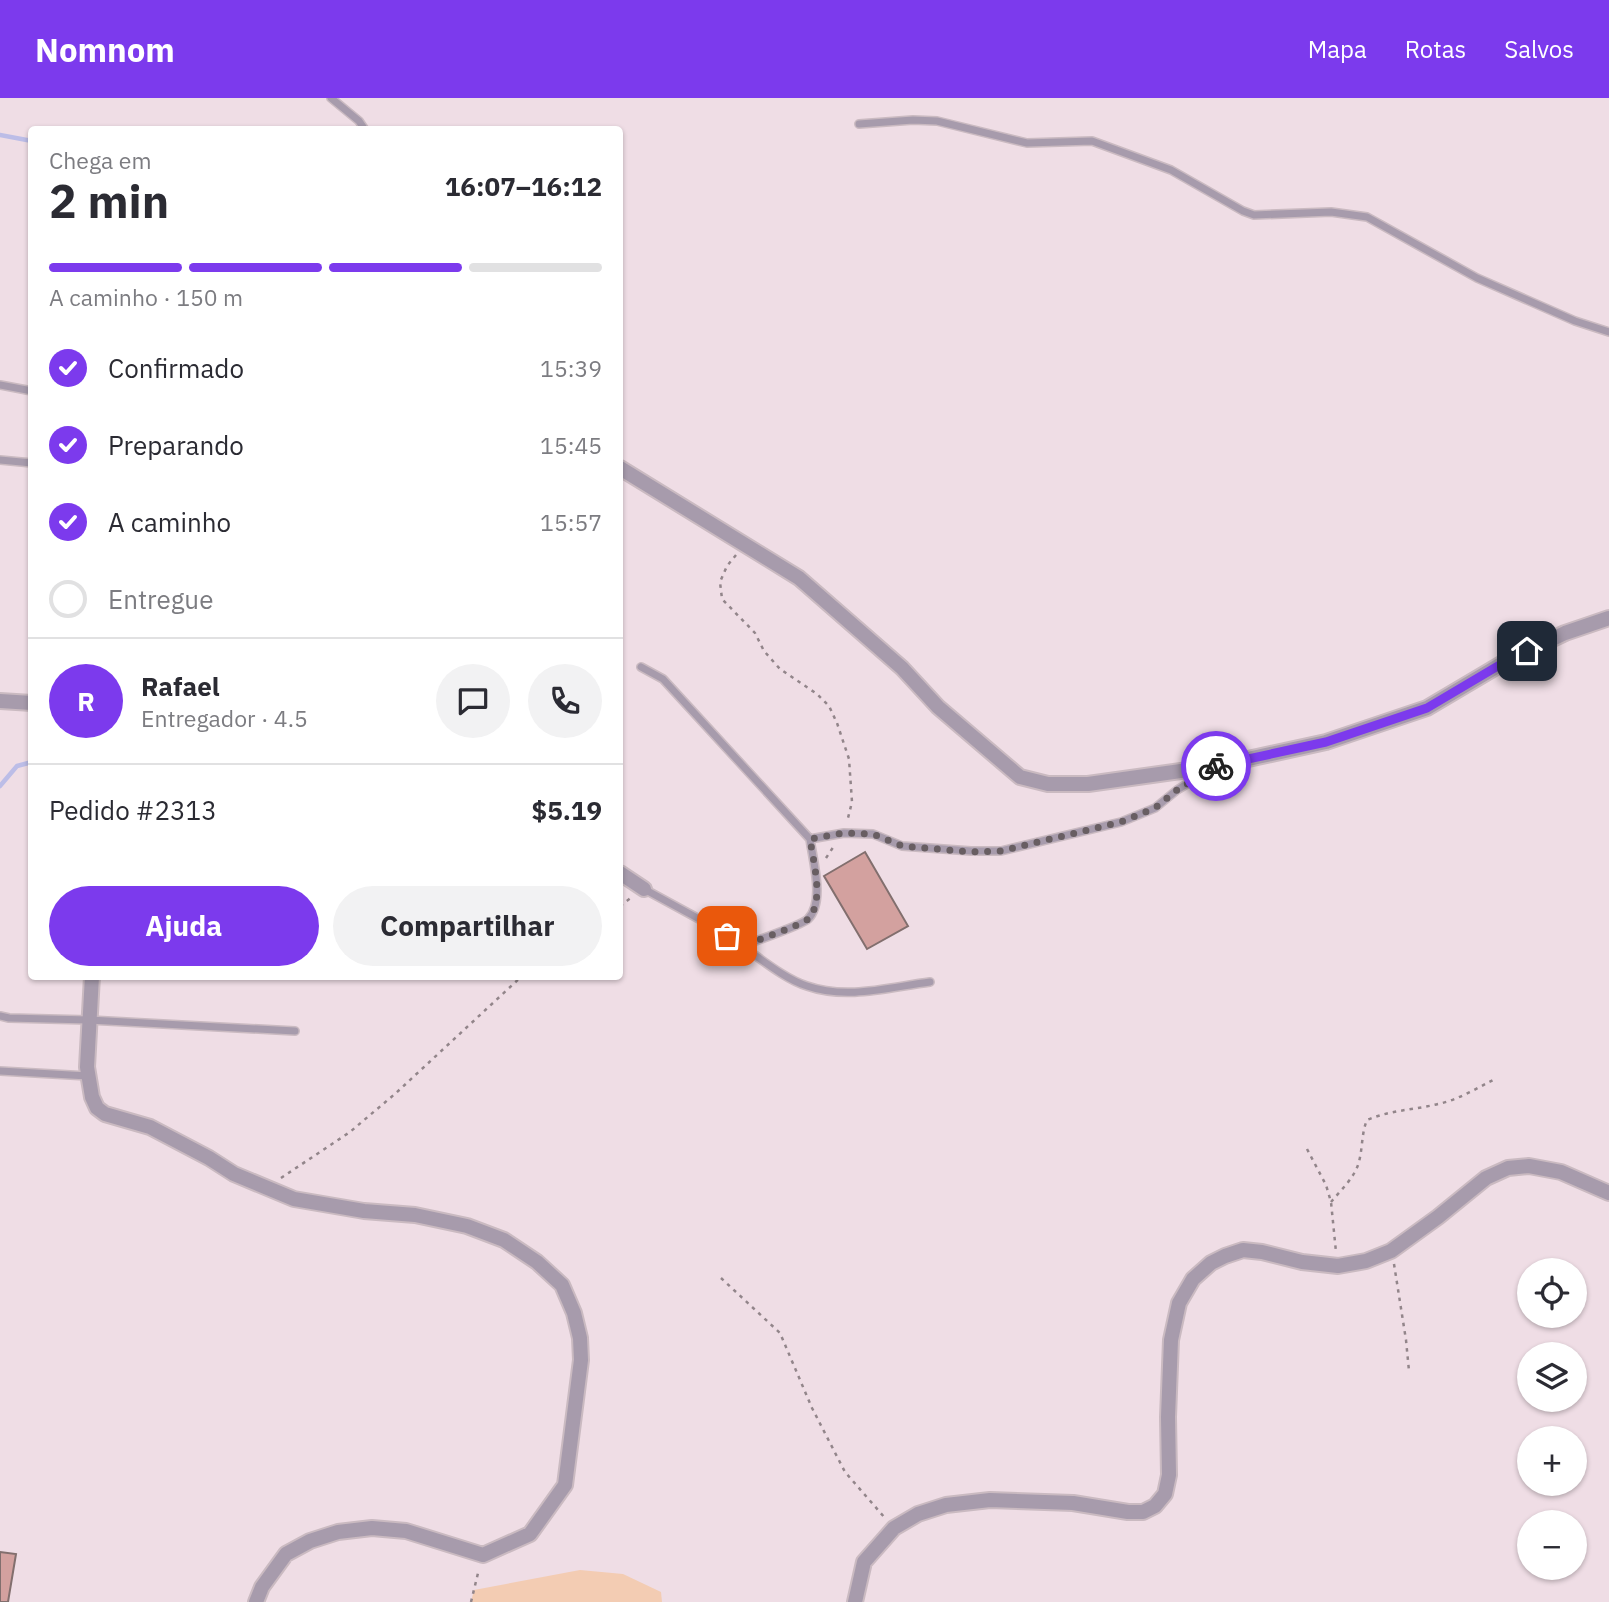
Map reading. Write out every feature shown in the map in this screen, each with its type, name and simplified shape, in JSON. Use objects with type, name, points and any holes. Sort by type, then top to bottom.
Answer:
[{"type":"street","points":[[623,470],[799,578],[902,668],[937,707],[1020,777],[1048,784],[1088,784],[1216,766],[1326,742],[1427,708],[1508,660],[1565,634],[1609,618]]},
{"type":"street","points":[[0,701],[28,704]]},
{"type":"street","points":[[623,875],[644,889]]},
{"type":"street","points":[[92,980],[87,1045],[88,1076],[92,1097],[97,1108],[105,1114],[150,1128],[234,1174],[294,1199],[363,1211],[415,1215],[467,1226],[504,1240],[537,1262],[562,1285],[574,1313],[580,1338],[581,1360],[565,1485],[530,1534],[482,1555],[406,1531],[372,1528],[338,1532],[310,1541],[286,1554],[262,1587],[256,1602]]},
{"type":"street","points":[[855,1602],[863,1562],[894,1528],[918,1514],[946,1505],[990,1500],[1073,1503],[1128,1512],[1143,1512],[1154,1506],[1165,1494],[1169,1475],[1171,1340],[1180,1303],[1193,1279],[1211,1263],[1243,1250],[1338,1266],[1366,1261],[1391,1251],[1486,1178],[1508,1168],[1529,1166],[1561,1172],[1609,1193]]},
{"type":"lane","points":[[331,98],[362,126]]},
{"type":"lane","points":[[859,124],[937,121],[1027,143],[1092,141],[1171,170],[1254,215],[1331,212],[1367,216],[1477,278],[1575,321],[1609,332]]},
{"type":"lane","points":[[0,385],[28,390]]},
{"type":"lane","points":[[0,460],[28,463]]},
{"type":"lane","points":[[641,667],[663,680],[810,839],[817,902],[807,920],[742,946]]},
{"type":"lane","points":[[810,839],[844,833],[873,834],[902,846],[971,852],[1001,851],[1121,822],[1155,808],[1177,790],[1216,766]]},
{"type":"lane","points":[[644,889],[712,926],[781,973],[806,986],[846,994],[930,982]]},
{"type":"lane","points":[[0,1016],[295,1031]]},
{"type":"lane","points":[[0,1071],[88,1076]]},
{"type":"path","points":[[746,545],[727,566],[720,582],[722,599],[755,634],[764,651],[780,669],[817,694],[829,706],[849,758],[852,802],[844,833],[815,873]]},
{"type":"path","points":[[266,1188],[350,1132],[518,980]]},
{"type":"path","points":[[1331,1202],[1350,1180],[1358,1164],[1367,1119],[1408,1108],[1440,1104],[1495,1079]]},
{"type":"path","points":[[1307,1149],[1326,1185],[1331,1202],[1338,1266]]},
{"type":"path","points":[[1391,1251],[1398,1281],[1409,1371]]},
{"type":"path","points":[[721,1278],[780,1333],[812,1408],[845,1472],[894,1528]]},
{"type":"path","points":[[471,1602],[482,1555]]},
{"type":"shaded area","points":[[580,1570],[623,1574],[661,1592],[662,1602],[471,1602],[474,1590]]},
{"type":"building","points":[[865,852],[908,926],[867,949],[824,876]]},
{"type":"building","points":[[0,1552],[16,1554],[8,1602],[0,1602]]},
{"type":"waterway","points":[[0,135],[28,140]]},
{"type":"waterway","points":[[0,786],[17,766],[28,763]]},
{"type":"way so far","points":[[727,936],[742,946],[807,920],[817,902],[810,839],[844,833],[873,834],[902,846],[971,852],[1001,851],[1121,822],[1155,808],[1177,790],[1216,766]]},
{"type":"route","points":[[1216,766],[1326,742],[1427,708],[1527,651]]}]
